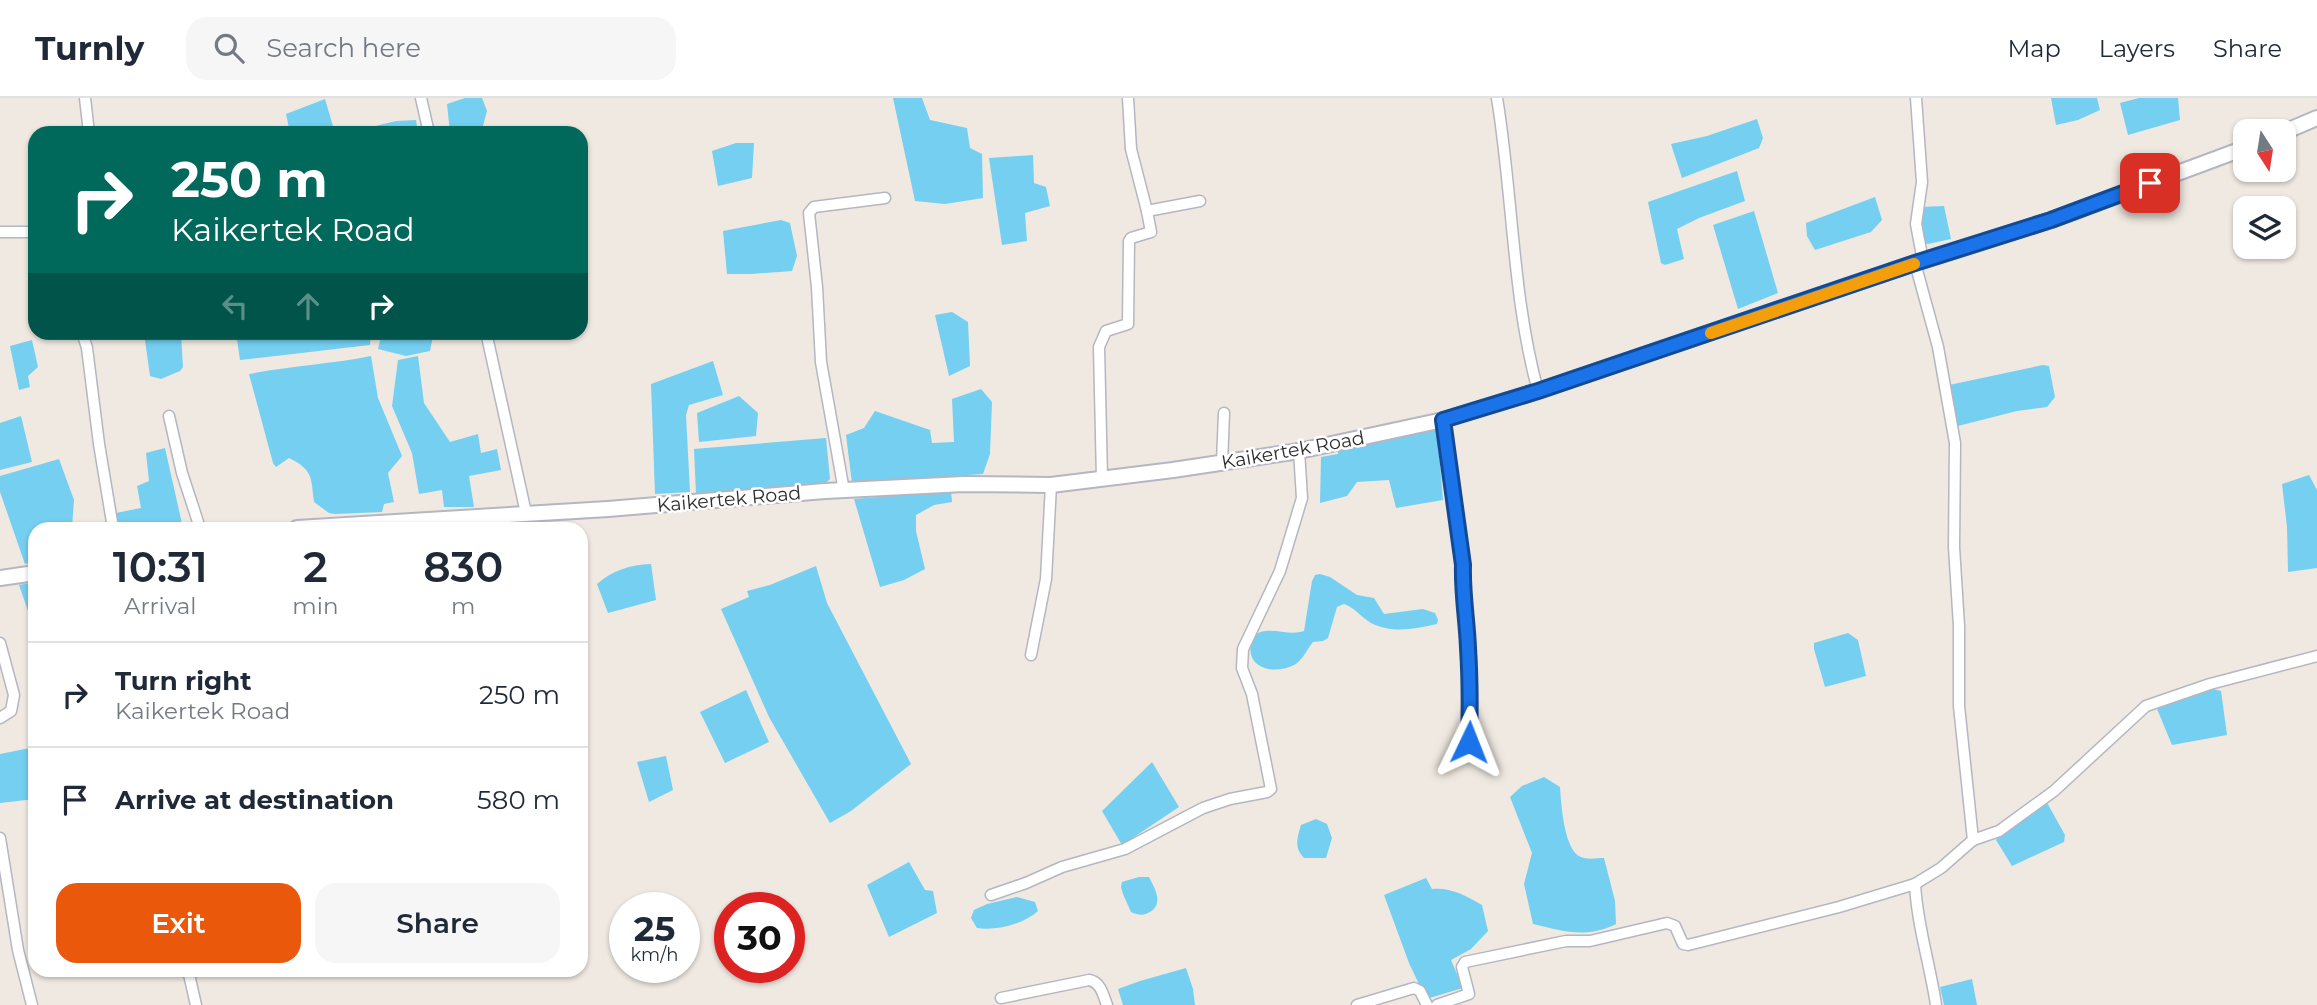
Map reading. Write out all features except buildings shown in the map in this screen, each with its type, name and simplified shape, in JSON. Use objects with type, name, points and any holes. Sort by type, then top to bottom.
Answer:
[{"type":"main road","points":[[2296,127],[2317,118]]},
{"type":"main road","name":"Kaikertek Road","points":[[446,522],[526,513],[844,491],[964,484],[1051,485],[1299,451],[1443,420],[1538,391],[2051,220],[2233,152]]},
{"type":"main road","points":[[0,578],[28,574]]},
{"type":"street","points":[[85,98],[88,126]]},
{"type":"street","points":[[421,98],[427,126]]},
{"type":"street","points":[[1102,479],[1100,346],[1106,331],[1128,324],[1128,245],[1131,239],[1150,233],[1132,149],[1128,98]]},
{"type":"street","points":[[1497,98],[1529,358],[1538,391]]},
{"type":"street","points":[[1916,98],[1922,182],[1916,224],[1919,262],[1955,443],[1954,547],[1959,626],[1959,706],[1973,841]]},
{"type":"street","points":[[844,491],[821,362],[809,213],[814,207],[886,198]]},
{"type":"street","points":[[1147,211],[1200,201]]},
{"type":"street","points":[[0,232],[28,232]]},
{"type":"street","points":[[84,340],[112,522]]},
{"type":"street","points":[[488,340],[526,513]]},
{"type":"street","points":[[1222,463],[1224,414]]},
{"type":"street","points":[[169,416],[182,474],[198,522]]},
{"type":"street","points":[[1443,420],[1463,565],[1462,590],[1470,695],[1469,742]]},
{"type":"street","points":[[991,895],[1062,867],[1125,849],[1203,808],[1271,789],[1252,694],[1242,668],[1243,649],[1280,572],[1302,498],[1299,451]]},
{"type":"street","points":[[1031,655],[1046,579],[1051,485]]},
{"type":"street","points":[[0,643],[14,695],[10,711],[0,718]]},
{"type":"street","points":[[1437,1005],[1469,994],[1462,967],[1465,962],[1566,941],[1590,941],[1667,923],[1675,926],[1681,940],[1688,945],[1839,907],[1915,884],[1941,868],[1973,841],[1999,831],[2054,791],[2146,706],[2235,677],[2317,656]]},
{"type":"street","points":[[0,838],[18,950],[32,1005]]},
{"type":"street","points":[[1915,884],[1919,922],[1936,1005]]},
{"type":"street","points":[[190,977],[196,1005]]},
{"type":"street","points":[[1001,998],[1089,980],[1099,984],[1107,1005]]},
{"type":"street","points":[[1357,1005],[1414,988],[1420,991],[1427,1005]]},
{"type":"water","points":[[465,98],[482,98],[487,111],[483,126],[449,126],[447,104]]},
{"type":"water","points":[[893,98],[922,98],[930,120],[967,128],[970,148],[982,154],[983,198],[945,204],[915,201]]},
{"type":"water","points":[[2051,98],[2097,98],[2100,110],[2078,120],[2056,125]]},
{"type":"water","points":[[2139,98],[2178,98],[2180,120],[2128,135],[2120,103]]},
{"type":"water","points":[[325,99],[333,126],[289,126],[286,114]]},
{"type":"water","points":[[1757,119],[1763,138],[1759,148],[1682,178],[1671,144],[1707,136]]},
{"type":"water","points":[[416,120],[417,126],[376,126]]},
{"type":"water","points":[[736,143],[754,143],[752,178],[718,186],[712,151]]},
{"type":"water","points":[[1033,155],[1034,183],[1046,187],[1050,206],[1025,213],[1027,241],[1002,245],[989,158]]},
{"type":"water","points":[[1737,171],[1745,201],[1677,229],[1684,259],[1665,265],[1661,263],[1648,202]]},
{"type":"water","points":[[1875,197],[1882,220],[1871,232],[1815,250],[1807,236],[1806,223]]},
{"type":"water","points":[[1944,206],[1951,239],[1928,244],[1921,242],[1920,207]]},
{"type":"water","points":[[1754,211],[1778,293],[1738,309],[1713,225]]},
{"type":"water","points":[[781,220],[790,223],[797,256],[792,271],[727,274],[723,231]]},
{"type":"water","points":[[952,312],[968,322],[970,366],[949,376],[935,315]]},
{"type":"water","points":[[32,340],[38,367],[28,376],[30,387],[19,390],[10,346]]},
{"type":"water","points":[[145,340],[181,340],[183,367],[180,371],[161,379],[150,376]]},
{"type":"water","points":[[237,340],[370,340],[370,345],[240,360]]},
{"type":"water","points":[[380,340],[432,340],[430,351],[406,356],[378,349]]},
{"type":"water","points":[[371,356],[378,398],[402,456],[388,473],[394,502],[384,504],[382,512],[329,513],[314,502],[311,480],[303,466],[289,458],[276,467],[273,463],[249,374]]},
{"type":"water","points":[[418,356],[424,403],[450,442],[478,434],[481,453],[497,449],[501,470],[469,476],[474,507],[444,507],[442,490],[419,494],[412,453],[392,406],[398,360]]},
{"type":"water","points":[[713,361],[723,395],[689,405],[686,415],[690,492],[655,494],[651,384]]},
{"type":"water","points":[[2043,365],[2049,366],[2055,397],[2047,407],[2017,411],[1954,427],[1949,385]]},
{"type":"water","points":[[981,389],[992,402],[990,454],[983,474],[852,483],[846,435],[864,428],[875,411],[930,430],[932,443],[954,442],[952,399]]},
{"type":"water","points":[[739,396],[758,413],[756,436],[699,442],[697,413]]},
{"type":"water","points":[[21,416],[32,462],[0,470],[0,423]]},
{"type":"water","points":[[1437,426],[1443,500],[1396,508],[1389,480],[1357,482],[1347,496],[1320,503],[1321,457],[1338,454],[1338,446]]},
{"type":"water","points":[[826,438],[830,479],[826,483],[696,494],[694,449]]},
{"type":"water","points":[[165,448],[182,522],[118,522],[116,513],[141,508],[137,486],[149,481],[146,453]]},
{"type":"water","points":[[59,459],[74,500],[72,522],[28,522],[28,563],[25,564],[0,492],[0,476]]},
{"type":"water","points":[[2309,475],[2317,490],[2317,568],[2288,572],[2282,484]]},
{"type":"water","points":[[951,491],[952,502],[934,505],[916,515],[916,531],[925,569],[904,580],[880,587],[854,499]]},
{"type":"water","points":[[651,564],[656,600],[608,613],[597,584],[622,569]]},
{"type":"water","points":[[816,566],[827,603],[911,764],[851,811],[830,823],[769,717],[721,609],[749,597],[747,591],[770,585]]},
{"type":"water","points":[[1315,575],[1330,577],[1357,595],[1374,598],[1384,614],[1423,609],[1435,613],[1437,624],[1412,629],[1388,628],[1371,623],[1344,604],[1337,607],[1328,638],[1313,642],[1296,664],[1287,668],[1269,669],[1255,662],[1250,647],[1253,636],[1265,631],[1304,631],[1312,581]]},
{"type":"water","points":[[28,583],[28,611],[19,585]]},
{"type":"water","points":[[1848,633],[1858,640],[1866,676],[1825,687],[1814,643]]},
{"type":"water","points":[[2206,687],[2221,691],[2227,735],[2172,745],[2155,704]]},
{"type":"water","points":[[746,690],[769,742],[725,763],[700,712]]},
{"type":"water","points":[[28,748],[28,800],[0,803],[0,754]]},
{"type":"water","points":[[666,756],[673,790],[649,802],[637,762]]},
{"type":"water","points":[[1152,762],[1179,807],[1122,845],[1102,811]]},
{"type":"water","points":[[1544,777],[1560,787],[1564,826],[1575,853],[1586,858],[1604,858],[1615,901],[1616,924],[1605,929],[1565,931],[1533,924],[1524,884],[1532,853],[1510,797],[1522,786]]},
{"type":"water","points":[[2045,799],[2065,835],[2064,842],[2012,866],[1996,840],[2002,832]]},
{"type":"water","points":[[1316,819],[1327,824],[1332,838],[1326,858],[1304,858],[1298,847],[1301,825]]},
{"type":"water","points":[[909,862],[925,890],[933,891],[937,913],[889,937],[867,885]]},
{"type":"water","points":[[1149,877],[1157,896],[1153,910],[1142,915],[1131,912],[1121,887],[1122,882]]},
{"type":"water","points":[[1426,878],[1432,889],[1452,891],[1482,905],[1488,931],[1471,949],[1451,960],[1463,988],[1426,999],[1409,963],[1384,895]]},
{"type":"water","points":[[1017,897],[1035,902],[1038,911],[1009,926],[977,928],[971,918],[974,910]]},
{"type":"water","points":[[1186,968],[1195,1005],[1123,1005],[1118,989]]},
{"type":"water","points":[[1972,979],[1977,1005],[1944,1005],[1940,987]]},
{"type":"slow traffic","points":[[1711,333],[1914,264]]},
{"type":"route","points":[[1469,742],[1470,695],[1462,590],[1463,565],[1443,420],[1538,391],[1915,263],[2051,220],[2150,183]]}]
